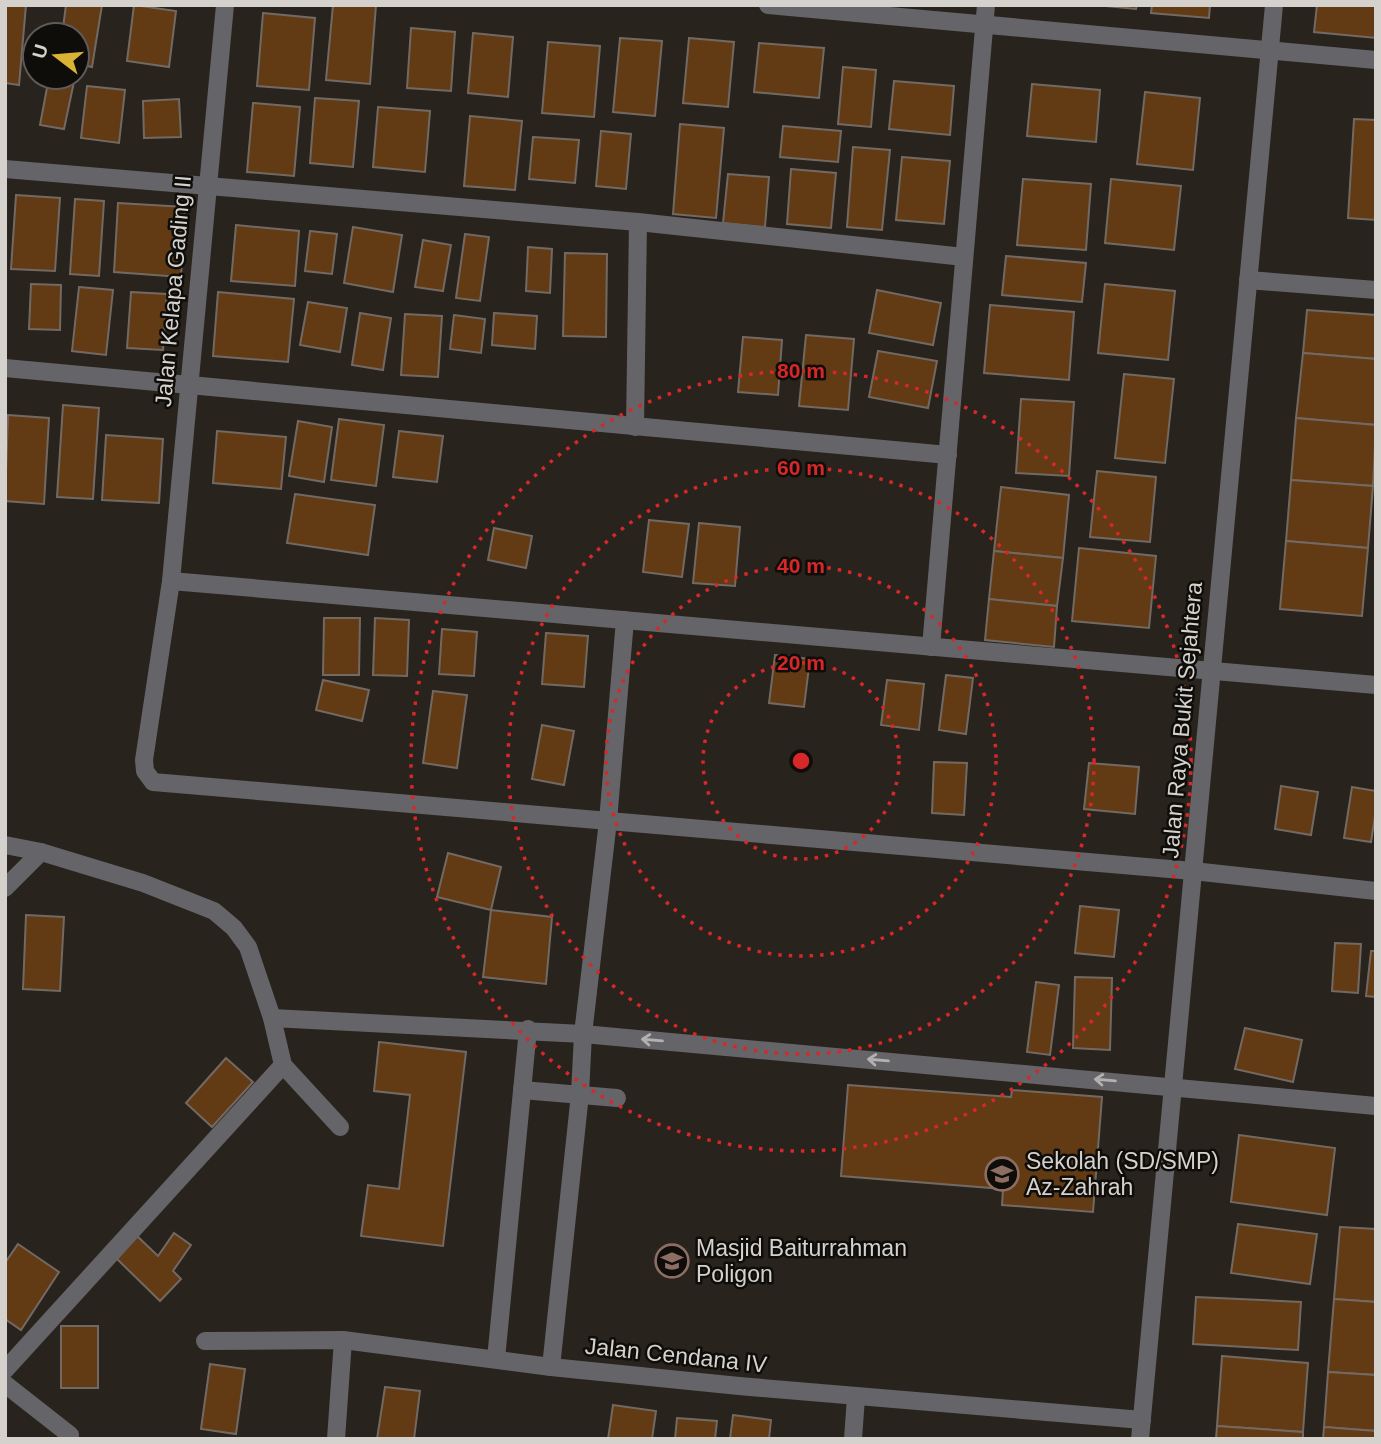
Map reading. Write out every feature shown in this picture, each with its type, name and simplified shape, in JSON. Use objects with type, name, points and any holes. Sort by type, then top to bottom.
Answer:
[{"type":"street","name":"Jalan Kelapa Gading II","points":[[225,5],[171,581],[144,760],[145,771],[153,782],[608,821]]},
{"type":"street","points":[[768,5],[1376,60]]},
{"type":"street","points":[[931,647],[986,5]]},
{"type":"street","name":"Jalan Raya Bukit Sejahtera","points":[[1140,1439],[1274,5]]},
{"type":"street","points":[[5,169],[638,222],[964,257]]},
{"type":"street","points":[[635,426],[638,222]]},
{"type":"street","points":[[1248,280],[1376,290]]},
{"type":"street","points":[[5,368],[948,455]]},
{"type":"street","points":[[171,581],[1376,685]]},
{"type":"street","points":[[551,1367],[580,1094],[583,1034],[608,821],[625,620]]},
{"type":"street","points":[[608,821],[1193,871],[1376,891]]},
{"type":"street","points":[[5,845],[41,852],[143,883],[214,911],[234,928],[248,947],[272,1018],[283,1065],[340,1128]]},
{"type":"street","points":[[5,888],[41,852]]},
{"type":"street","points":[[272,1018],[583,1034],[1376,1106]]},
{"type":"street","points":[[496,1359],[528,1030]]},
{"type":"street","points":[[5,1370],[283,1065]]},
{"type":"street","points":[[522,1090],[617,1098]]},
{"type":"street","points":[[335,1439],[343,1340]]},
{"type":"street","name":"Jalan Cendana IV","points":[[205,1341],[343,1340],[551,1367],[856,1397],[1142,1420]]},
{"type":"street","points":[[5,1384],[70,1435]]},
{"type":"street","points":[[853,1439],[856,1397]]},
{"type":"building","points":[[5,5],[26,5],[25,21],[21,21],[19,85],[5,83]]},
{"type":"building","points":[[66,5],[102,5],[92,67],[91,21],[64,21]]},
{"type":"building","points":[[134,5],[176,11],[169,67],[127,61]]},
{"type":"building","points":[[333,5],[376,5],[370,84],[326,80]]},
{"type":"building","points":[[1095,5],[1137,5],[1136,9]]},
{"type":"building","points":[[1152,5],[1210,5],[1209,18],[1151,13]]},
{"type":"building","points":[[1317,5],[1376,5],[1376,38],[1314,32]]},
{"type":"building","points":[[263,13],[315,18],[309,90],[257,86]]},
{"type":"building","points":[[411,28],[455,32],[451,91],[407,88]]},
{"type":"building","points":[[473,33],[513,37],[508,97],[468,93]]},
{"type":"building","points":[[620,38],[662,41],[655,116],[613,112]]},
{"type":"building","points":[[689,38],[734,42],[728,107],[683,103]]},
{"type":"building","points":[[548,42],[600,46],[594,117],[542,113]]},
{"type":"building","points":[[759,43],[824,48],[819,98],[754,92]]},
{"type":"building","points":[[843,67],[876,70],[871,127],[838,124]]},
{"type":"building","points":[[894,81],[954,86],[950,135],[889,129]]},
{"type":"building","points":[[1032,84],[1100,90],[1096,142],[1027,136]]},
{"type":"building","points":[[91,86],[125,90],[119,143],[81,138],[86,91],[91,91]]},
{"type":"building","points":[[46,91],[72,91],[64,129],[40,125]]},
{"type":"building","points":[[1145,92],[1200,98],[1193,170],[1137,164]]},
{"type":"building","points":[[315,98],[359,101],[353,167],[310,163]]},
{"type":"building","points":[[179,99],[181,137],[144,138],[143,101]]},
{"type":"building","points":[[253,103],[300,107],[294,176],[247,172]]},
{"type":"building","points":[[378,107],[430,111],[425,172],[373,167]]},
{"type":"building","points":[[470,116],[522,121],[515,190],[464,186]]},
{"type":"building","points":[[1354,119],[1376,120],[1376,220],[1348,218]]},
{"type":"building","points":[[680,124],[724,128],[716,218],[673,214]]},
{"type":"building","points":[[783,126],[841,131],[838,162],[780,157]]},
{"type":"building","points":[[601,131],[631,134],[626,189],[596,186]]},
{"type":"building","points":[[533,137],[579,140],[575,183],[529,179]]},
{"type":"building","points":[[853,147],[890,150],[882,230],[847,227]]},
{"type":"building","points":[[902,157],[950,161],[944,224],[896,220]]},
{"type":"building","points":[[791,169],[836,173],[831,228],[787,224]]},
{"type":"building","points":[[728,174],[769,177],[765,227],[723,223]]},
{"type":"building","points":[[1023,179],[1091,184],[1086,250],[1017,245]]},
{"type":"building","points":[[1111,179],[1181,186],[1174,250],[1105,243]]},
{"type":"building","points":[[16,195],[60,198],[55,271],[11,269]]},
{"type":"building","points":[[75,199],[104,201],[99,276],[70,274]]},
{"type":"building","points":[[118,203],[185,207],[181,277],[114,272]]},
{"type":"building","points":[[236,225],[299,231],[295,286],[231,281]]},
{"type":"building","points":[[353,227],[402,235],[393,292],[344,283]]},
{"type":"building","points":[[310,231],[337,234],[332,274],[305,271]]},
{"type":"building","points":[[465,234],[489,237],[480,301],[456,298]]},
{"type":"building","points":[[423,240],[451,245],[443,291],[415,287]]},
{"type":"building","points":[[528,247],[552,249],[550,293],[526,291]]},
{"type":"building","points":[[565,253],[607,254],[606,337],[563,336]]},
{"type":"building","points":[[1006,256],[1086,263],[1082,302],[1002,295]]},
{"type":"building","points":[[31,284],[61,285],[60,330],[29,329]]},
{"type":"building","points":[[1105,284],[1175,291],[1168,360],[1098,353]]},
{"type":"building","points":[[79,287],[113,290],[106,355],[72,351]]},
{"type":"building","points":[[877,290],[941,303],[933,345],[869,333]]},
{"type":"building","points":[[131,292],[167,294],[163,350],[127,348]]},
{"type":"building","points":[[218,292],[294,299],[288,362],[213,356]]},
{"type":"building","points":[[308,302],[347,308],[340,352],[300,345]]},
{"type":"building","points":[[990,305],[1074,312],[1069,380],[984,373]]},
{"type":"building","points":[[1307,310],[1376,315],[1376,359],[1303,353]]},
{"type":"building","points":[[360,313],[391,318],[383,370],[352,365]]},
{"type":"building","points":[[494,313],[537,316],[535,349],[492,345]]},
{"type":"building","points":[[405,314],[442,316],[438,377],[401,375]]},
{"type":"building","points":[[454,315],[485,319],[481,353],[450,349]]},
{"type":"building","points":[[806,335],[854,339],[848,410],[799,406]]},
{"type":"building","points":[[743,337],[782,340],[778,395],[738,392]]},
{"type":"building","points":[[878,351],[937,361],[928,408],[869,397]]},
{"type":"building","points":[[1303,353],[1376,359],[1376,425],[1296,418]]},
{"type":"building","points":[[1124,374],[1174,379],[1165,463],[1115,458]]},
{"type":"building","points":[[1021,399],[1074,402],[1069,476],[1016,473]]},
{"type":"building","points":[[63,405],[99,408],[93,499],[57,497]]},
{"type":"building","points":[[8,415],[49,418],[44,504],[5,501]]},
{"type":"building","points":[[1296,418],[1376,425],[1373,486],[1291,480]]},
{"type":"building","points":[[339,419],[384,425],[376,486],[331,480]]},
{"type":"building","points":[[298,421],[332,427],[324,482],[289,476]]},
{"type":"building","points":[[217,431],[286,437],[281,489],[213,483]]},
{"type":"building","points":[[399,431],[443,436],[437,482],[393,477]]},
{"type":"building","points":[[106,435],[163,439],[159,503],[102,500]]},
{"type":"building","points":[[1097,471],[1156,477],[1150,542],[1090,537]]},
{"type":"building","points":[[1291,480],[1373,486],[1368,548],[1286,541]]},
{"type":"building","points":[[1001,487],[1069,495],[1063,558],[994,551]]},
{"type":"building","points":[[295,494],[375,505],[368,555],[287,543]]},
{"type":"building","points":[[649,520],[689,524],[682,577],[643,572]]},
{"type":"building","points":[[699,523],[740,527],[735,586],[693,583]]},
{"type":"building","points":[[494,528],[532,536],[526,568],[488,560]]},
{"type":"building","points":[[1286,541],[1368,548],[1362,616],[1280,609]]},
{"type":"building","points":[[1079,548],[1156,556],[1149,628],[1072,621]]},
{"type":"building","points":[[994,551],[1063,558],[1057,606],[989,599]]},
{"type":"building","points":[[989,599],[1057,606],[1054,647],[985,640]]},
{"type":"building","points":[[324,618],[360,618],[359,675],[323,675]]},
{"type":"building","points":[[375,618],[409,620],[407,676],[373,675]]},
{"type":"building","points":[[442,629],[477,632],[474,676],[439,674]]},
{"type":"building","points":[[546,633],[588,636],[584,687],[542,684]]},
{"type":"building","points":[[775,655],[810,659],[804,707],[769,703]]},
{"type":"building","points":[[946,675],[973,678],[966,734],[939,730]]},
{"type":"building","points":[[323,680],[369,690],[362,721],[316,710]]},
{"type":"building","points":[[887,680],[924,684],[919,730],[881,725]]},
{"type":"building","points":[[433,691],[467,695],[457,768],[423,763]]},
{"type":"building","points":[[542,725],[574,731],[564,785],[532,779]]},
{"type":"building","points":[[934,762],[967,763],[964,815],[932,813]]},
{"type":"building","points":[[1089,763],[1139,767],[1135,814],[1084,809]]},
{"type":"building","points":[[1281,786],[1318,792],[1311,835],[1275,829]]},
{"type":"building","points":[[1352,787],[1376,791],[1371,842],[1344,838]]},
{"type":"building","points":[[448,853],[501,867],[491,910],[437,897]]},
{"type":"building","points":[[1080,906],[1119,910],[1114,957],[1075,953]]},
{"type":"building","points":[[491,910],[552,917],[546,984],[483,977]]},
{"type":"building","points":[[26,915],[64,917],[60,991],[23,989]]},
{"type":"building","points":[[1335,943],[1361,944],[1358,993],[1332,991]]},
{"type":"building","points":[[1371,951],[1376,951],[1376,997],[1366,996]]},
{"type":"building","points":[[1075,977],[1112,978],[1110,1050],[1073,1048]]},
{"type":"building","points":[[1036,982],[1059,985],[1050,1055],[1027,1052]]},
{"type":"building","points":[[1245,1028],[1302,1040],[1293,1082],[1235,1069]]},
{"type":"building","points":[[379,1042],[466,1052],[443,1246],[361,1236],[368,1185],[399,1189],[410,1095],[374,1091]]},
{"type":"building","points":[[226,1058],[253,1082],[212,1127],[186,1103]]},
{"type":"building","points":[[848,1085],[1011,1097],[1012,1090],[1102,1097],[1093,1212],[1002,1205],[1003,1189],[841,1176]]},
{"type":"building","points":[[1239,1135],[1335,1148],[1327,1215],[1231,1202]]},
{"type":"building","points":[[1238,1224],[1317,1234],[1310,1284],[1231,1273]]},
{"type":"building","points":[[1340,1227],[1376,1229],[1376,1302],[1334,1299]]},
{"type":"building","points":[[174,1233],[191,1245],[173,1271],[181,1279],[160,1301],[115,1257],[136,1235],[158,1256]]},
{"type":"building","points":[[18,1244],[59,1272],[21,1330],[5,1319],[5,1263]]},
{"type":"building","points":[[1196,1297],[1301,1302],[1298,1350],[1193,1344]]},
{"type":"building","points":[[1334,1299],[1376,1302],[1376,1375],[1328,1372]]},
{"type":"building","points":[[61,1326],[98,1326],[98,1388],[61,1388]]},
{"type":"building","points":[[1222,1356],[1308,1363],[1303,1432],[1217,1426]]},
{"type":"building","points":[[210,1364],[245,1369],[236,1434],[201,1429]]},
{"type":"building","points":[[1328,1372],[1376,1375],[1376,1431],[1324,1427]]},
{"type":"building","points":[[385,1387],[420,1391],[414,1439],[377,1439]]},
{"type":"building","points":[[613,1405],[656,1411],[652,1439],[608,1439]]},
{"type":"building","points":[[733,1415],[771,1420],[769,1439],[730,1439]]},
{"type":"building","points":[[677,1418],[717,1421],[715,1439],[675,1439]]},
{"type":"building","points":[[1217,1426],[1303,1432],[1303,1439],[1216,1439]]},
{"type":"building","points":[[1324,1427],[1376,1431],[1376,1439],[1323,1439]]},
{"type":"place","name":"Sekolah (SD/SMP) Az-Zahrah","points":[[1002,1174]]},
{"type":"place","name":"Masjid Baiturrahman Poligon","points":[[672,1261]]}]
